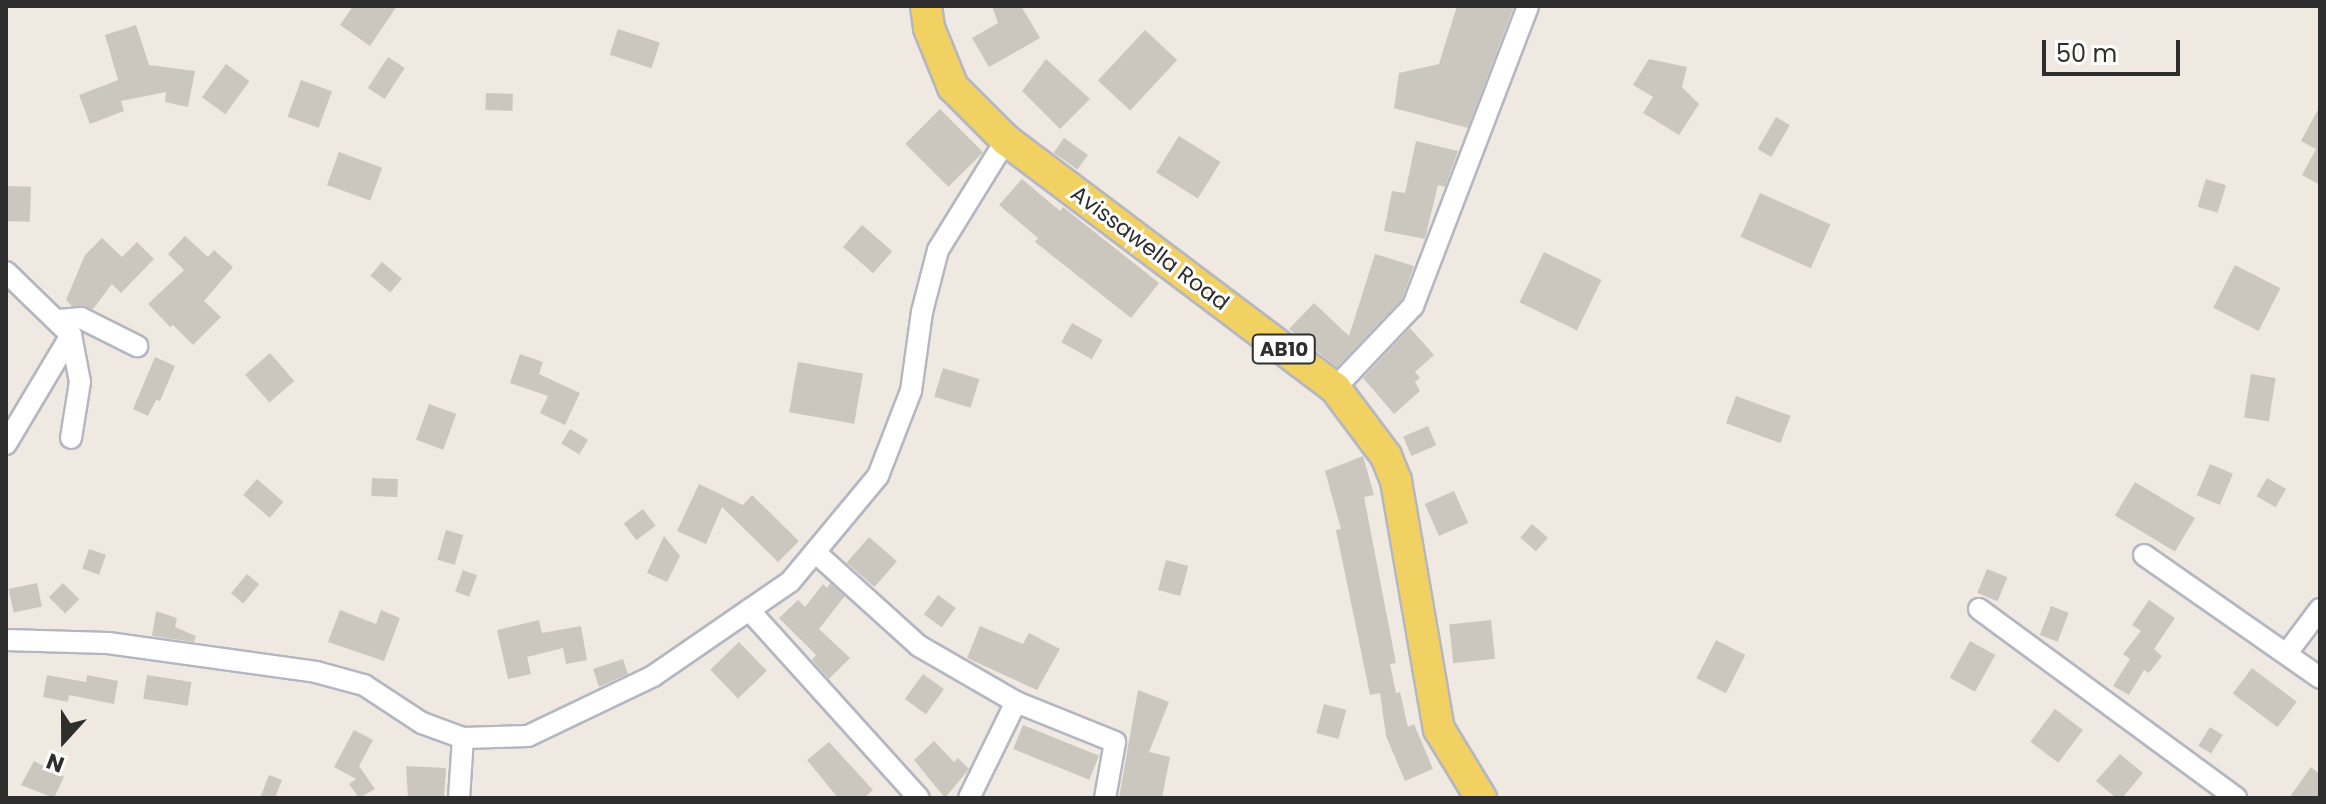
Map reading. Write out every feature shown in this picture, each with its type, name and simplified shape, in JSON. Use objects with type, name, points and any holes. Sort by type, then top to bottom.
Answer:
[{"type":"main road","name":"Avissawella Road","points":[[926,6],[929,28],[953,87],[1006,140],[1335,388],[1386,456],[1396,481],[1439,729],[1481,798]]},
{"type":"street","points":[[1335,388],[1413,306],[1528,6]]},
{"type":"street","points":[[6,640],[108,643],[316,672],[364,685],[422,723],[463,738],[528,736],[653,676],[790,582],[878,476],[911,391],[922,312],[938,250],[1006,140]]},
{"type":"street","points":[[6,272],[65,328],[80,382],[71,438]]},
{"type":"street","points":[[6,444],[65,328],[81,318],[137,346]]},
{"type":"street","points":[[815,552],[919,646],[1016,702],[1115,742],[1105,798]]},
{"type":"street","points":[[2144,555],[2320,678]]},
{"type":"street","points":[[1979,609],[2236,798]]},
{"type":"street","points":[[2287,653],[2320,609]]},
{"type":"street","points":[[749,610],[919,798]]},
{"type":"street","points":[[969,798],[1016,702]]},
{"type":"street","points":[[459,798],[463,738]]},
{"type":"building","points":[[353,6],[397,6],[370,46],[340,25]]},
{"type":"building","points":[[992,6],[1021,6],[1040,38],[989,67],[972,38],[998,23]]},
{"type":"building","points":[[1457,6],[1514,6],[1468,128],[1394,108],[1399,73],[1439,64]]},
{"type":"building","points":[[136,25],[149,65],[195,71],[188,107],[165,102],[166,92],[121,101],[124,111],[90,124],[79,95],[118,80],[105,35]]},
{"type":"building","points":[[618,29],[660,43],[652,68],[610,55]]},
{"type":"building","points":[[1145,30],[1177,60],[1130,110],[1098,80]]},
{"type":"building","points":[[388,57],[405,68],[385,99],[368,88]]},
{"type":"building","points":[[1046,59],[1090,99],[1060,129],[1022,91]]},
{"type":"building","points":[[1649,59],[1687,67],[1682,87],[1699,104],[1679,135],[1643,113],[1653,97],[1633,85]]},
{"type":"building","points":[[226,64],[249,81],[225,114],[202,97]]},
{"type":"building","points":[[301,80],[332,91],[319,128],[288,117]]},
{"type":"building","points":[[486,93],[513,94],[512,111],[485,110]]},
{"type":"building","points":[[2320,106],[2320,185],[2302,175],[2316,149],[2301,141]]},
{"type":"building","points":[[940,109],[983,152],[948,187],[905,144]]},
{"type":"building","points":[[1776,117],[1790,125],[1771,157],[1758,149]]},
{"type":"building","points":[[1179,136],[1221,162],[1198,198],[1156,172]]},
{"type":"building","points":[[1064,138],[1088,155],[1077,169],[1054,153]]},
{"type":"building","points":[[1416,141],[1458,151],[1445,187],[1438,185],[1425,239],[1384,231],[1392,191],[1405,193]]},
{"type":"building","points":[[339,152],[382,168],[370,201],[327,185]]},
{"type":"building","points":[[1022,179],[1060,211],[1063,207],[1159,283],[1131,318],[1035,242],[1038,238],[999,205]]},
{"type":"building","points":[[2206,179],[2226,185],[2218,213],[2198,207]]},
{"type":"building","points":[[6,186],[31,187],[30,222],[6,221]]},
{"type":"building","points":[[1760,193],[1830,224],[1811,268],[1740,237]]},
{"type":"building","points":[[862,225],[892,251],[873,273],[843,247]]},
{"type":"building","points":[[185,236],[208,257],[214,250],[233,267],[204,301],[221,317],[193,345],[148,304],[184,270],[168,254]]},
{"type":"building","points":[[102,238],[122,257],[137,242],[154,259],[121,293],[112,284],[93,309],[72,306],[66,300],[85,255]]},
{"type":"building","points":[[1544,252],[1602,280],[1577,330],[1519,302]]},
{"type":"building","points":[[1375,254],[1414,266],[1402,299],[1337,367],[1289,329],[1314,303],[1349,336]]},
{"type":"building","points":[[382,262],[402,279],[390,293],[370,276]]},
{"type":"building","points":[[2235,265],[2280,288],[2259,331],[2213,308]]},
{"type":"building","points":[[1072,323],[1103,340],[1092,359],[1061,342]]},
{"type":"building","points":[[1410,328],[1434,355],[1415,372],[1420,378],[1415,382],[1420,391],[1394,414],[1363,378]]},
{"type":"building","points":[[270,353],[294,381],[269,403],[245,375]]},
{"type":"building","points":[[520,354],[543,362],[539,374],[580,393],[565,425],[540,413],[548,396],[510,383]]},
{"type":"building","points":[[155,357],[175,366],[160,401],[156,400],[148,416],[133,409]]},
{"type":"building","points":[[798,362],[863,373],[854,424],[789,412]]},
{"type":"building","points":[[943,368],[979,379],[971,408],[934,397]]},
{"type":"building","points":[[2251,374],[2276,378],[2269,421],[2244,417]]},
{"type":"building","points":[[1736,396],[1791,416],[1781,443],[1726,423]]},
{"type":"building","points":[[429,404],[456,414],[443,450],[416,440]]},
{"type":"building","points":[[1428,426],[1436,445],[1411,456],[1403,437]]},
{"type":"building","points":[[570,429],[588,440],[579,454],[561,444]]},
{"type":"building","points":[[1363,456],[1374,495],[1364,497],[1396,663],[1390,664],[1396,693],[1400,692],[1408,727],[1414,724],[1433,769],[1405,781],[1386,736],[1380,693],[1370,695],[1336,530],[1341,529],[1325,471]]},
{"type":"building","points":[[2210,464],[2233,474],[2220,505],[2197,495]]},
{"type":"building","points":[[372,478],[398,479],[397,497],[371,496]]},
{"type":"building","points":[[2267,478],[2286,489],[2276,507],[2256,496]]},
{"type":"building","points":[[257,479],[283,502],[270,518],[243,495]]},
{"type":"building","points":[[2135,482],[2195,518],[2175,551],[2115,515]]},
{"type":"building","points":[[699,484],[743,505],[752,495],[799,541],[778,562],[722,507],[706,544],[677,531]]},
{"type":"building","points":[[1454,491],[1468,523],[1439,536],[1425,504]]},
{"type":"building","points":[[643,509],[656,526],[636,540],[624,523]]},
{"type":"building","points":[[1532,524],[1548,538],[1536,551],[1520,538]]},
{"type":"building","points":[[446,530],[463,535],[455,565],[437,560]]},
{"type":"building","points":[[664,536],[680,556],[667,582],[647,573]]},
{"type":"building","points":[[869,537],[897,561],[875,587],[847,563]]},
{"type":"building","points":[[89,549],[106,555],[99,575],[82,569]]},
{"type":"building","points":[[1166,560],[1188,566],[1180,596],[1158,590]]},
{"type":"building","points":[[1987,569],[2007,577],[1998,601],[1977,593]]},
{"type":"building","points":[[463,570],[477,575],[469,597],[455,592]]},
{"type":"building","points":[[247,574],[259,584],[243,603],[231,593]]},
{"type":"building","points":[[37,583],[42,606],[14,613],[9,589]]},
{"type":"building","points":[[63,583],[79,599],[65,613],[49,597]]},
{"type":"building","points":[[830,583],[845,596],[819,629],[850,658],[829,679],[812,660],[816,655],[779,618],[798,600],[805,607],[823,584],[827,588]]},
{"type":"building","points":[[938,595],[956,608],[942,627],[924,614]]},
{"type":"building","points":[[2149,600],[2175,618],[2154,649],[2162,656],[2149,673],[2144,670],[2129,695],[2113,686],[2130,659],[2123,654],[2141,631],[2132,625]]},
{"type":"building","points":[[2051,606],[2069,613],[2058,642],[2040,635]]},
{"type":"building","points":[[340,610],[376,624],[381,610],[400,618],[384,661],[328,642]]},
{"type":"building","points":[[156,611],[177,618],[175,627],[196,636],[194,642],[152,636]]},
{"type":"building","points":[[539,620],[542,633],[581,626],[587,660],[566,664],[563,648],[527,657],[531,674],[508,679],[497,630]]},
{"type":"building","points":[[1491,620],[1495,659],[1453,663],[1449,624]]},
{"type":"building","points":[[980,626],[1023,644],[1029,633],[1060,649],[1037,690],[967,658]]},
{"type":"building","points":[[1716,640],[1745,655],[1726,693],[1696,678]]},
{"type":"building","points":[[1970,641],[1995,655],[1975,692],[1950,678]]},
{"type":"building","points":[[739,642],[767,671],[738,699],[710,670]]},
{"type":"building","points":[[623,659],[628,674],[599,687],[593,669]]},
{"type":"building","points":[[2252,668],[2297,702],[2277,727],[2233,694]]},
{"type":"building","points":[[923,674],[944,689],[926,714],[905,699]]},
{"type":"building","points":[[47,675],[86,682],[87,675],[118,681],[114,704],[69,695],[68,702],[43,697]]},
{"type":"building","points":[[147,675],[191,682],[188,706],[143,699]]},
{"type":"building","points":[[1138,690],[1169,702],[1149,752],[1170,757],[1162,798],[1119,798]]},
{"type":"building","points":[[1324,704],[1346,710],[1338,739],[1316,733]]},
{"type":"building","points":[[2055,709],[2083,730],[2058,763],[2030,742]]},
{"type":"building","points":[[1023,725],[1099,756],[1089,780],[1013,749]]},
{"type":"building","points":[[2210,727],[2223,735],[2211,754],[2198,746]]},
{"type":"building","points":[[354,730],[373,740],[359,766],[375,789],[359,798],[349,784],[356,779],[334,767]]},
{"type":"building","points":[[934,741],[954,762],[958,758],[969,769],[945,798],[914,760]]},
{"type":"building","points":[[829,742],[873,790],[864,798],[838,798],[807,760]]},
{"type":"building","points":[[2120,754],[2143,773],[2122,798],[2116,798],[2096,781]]},
{"type":"building","points":[[34,761],[64,777],[54,798],[21,785]]},
{"type":"building","points":[[406,766],[446,768],[444,798],[408,798]]},
{"type":"building","points":[[2311,767],[2320,774],[2320,798],[2289,798]]},
{"type":"building","points":[[269,775],[282,780],[275,798],[260,798]]}]
